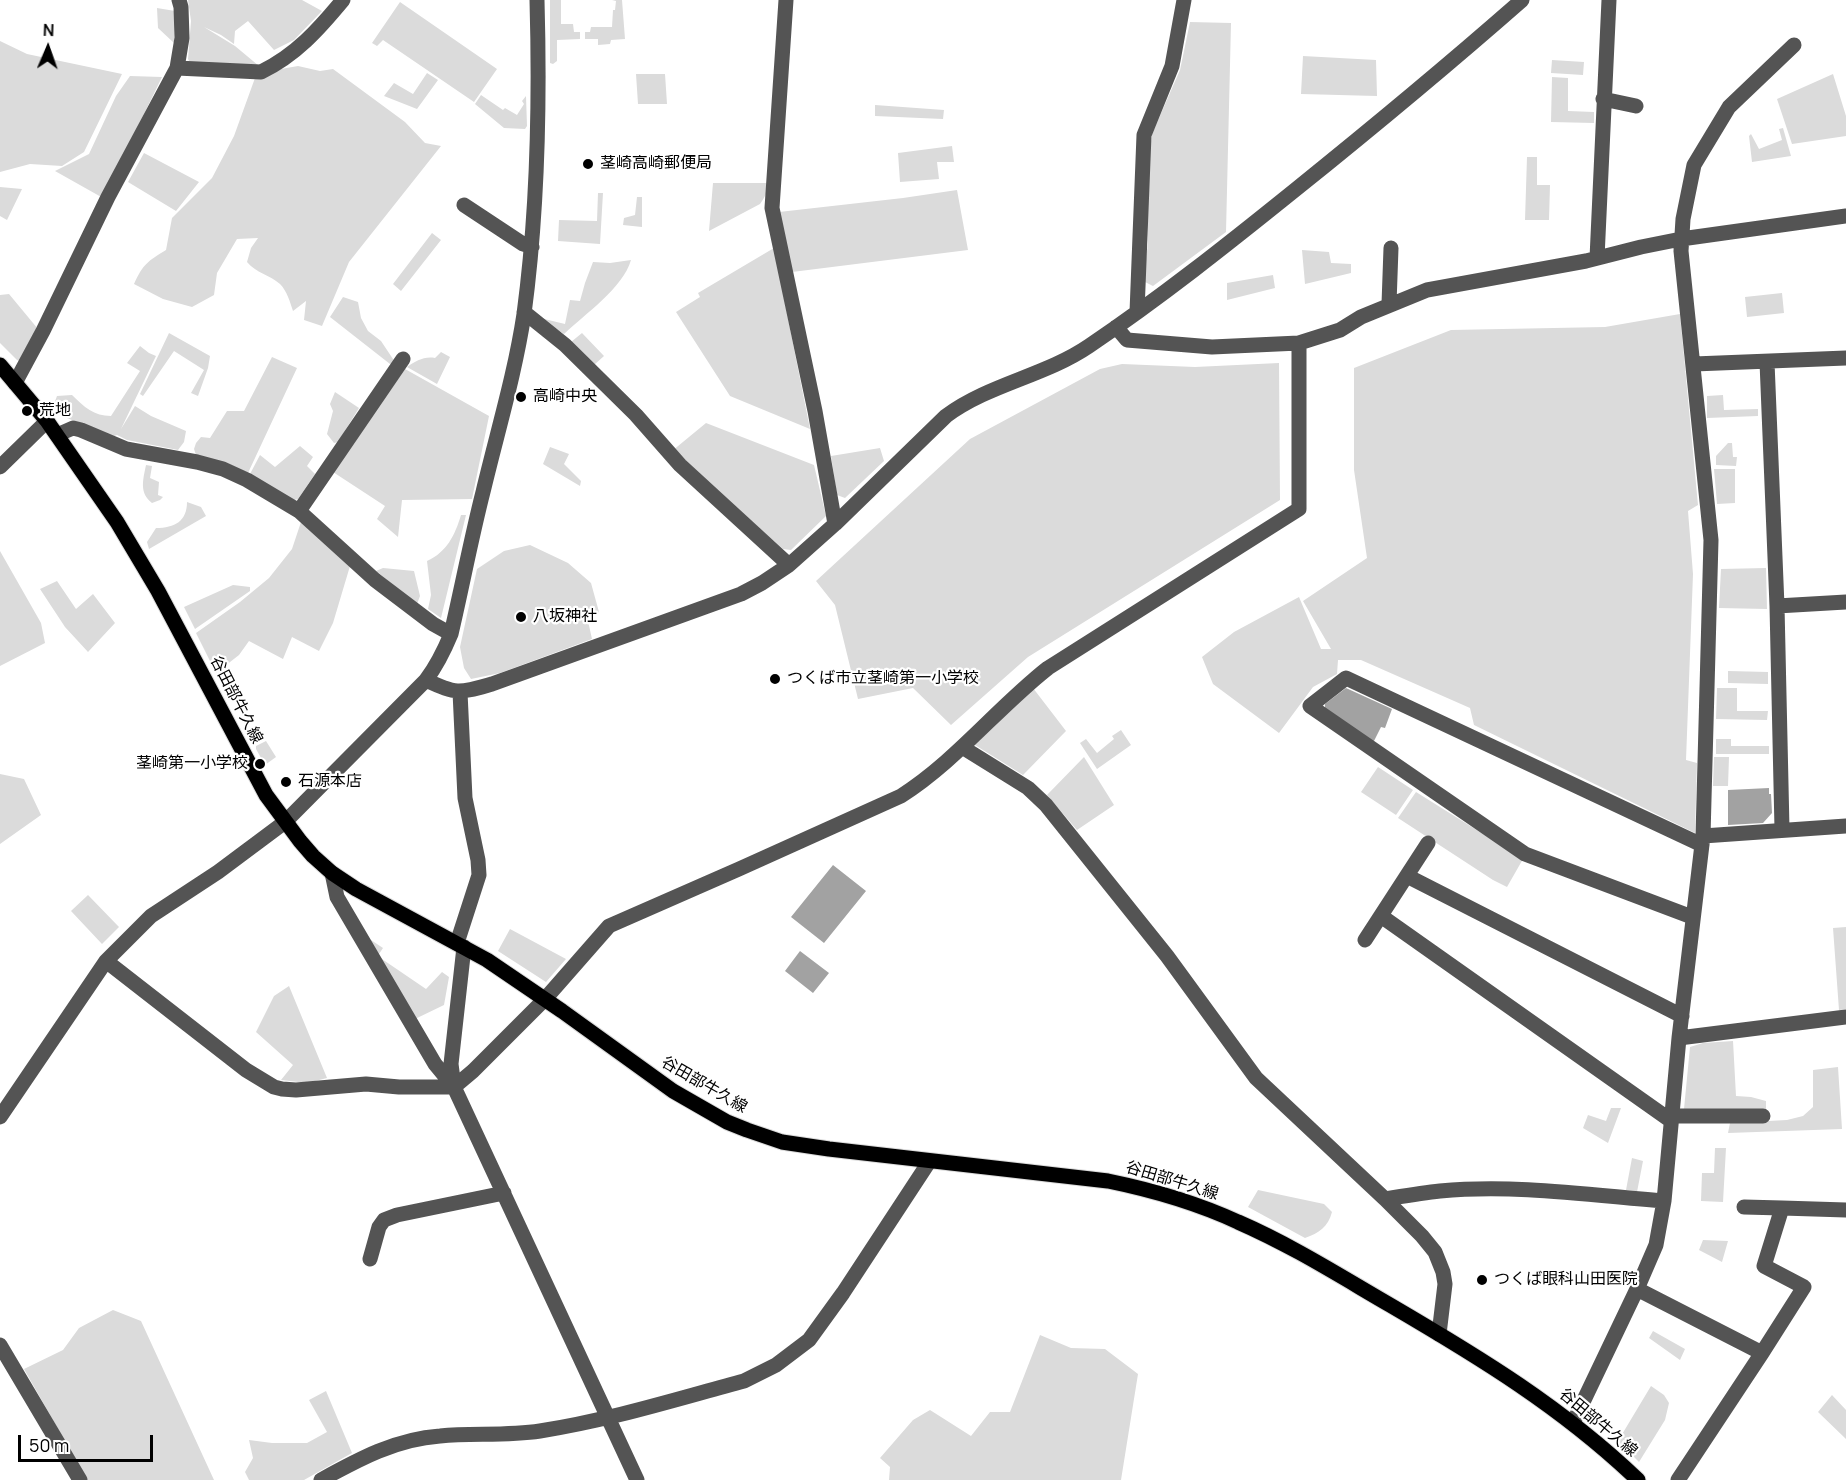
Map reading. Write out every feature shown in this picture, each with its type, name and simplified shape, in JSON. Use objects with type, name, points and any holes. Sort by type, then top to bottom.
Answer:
[{"type":"main road","name":"谷田部牛久線","points":[[0,365],[57,435],[126,535],[266,795],[309,851],[332,873],[356,889],[461,945],[545,999],[672,1091],[727,1122],[782,1142],[929,1162],[1079,1176],[1134,1186],[1236,1221],[1270,1237],[1511,1378],[1573,1423],[1638,1480]]},
{"type":"street","points":[[15,383],[108,197],[177,68],[182,38],[179,0]]},
{"type":"street","points":[[177,68],[261,72],[273,66],[318,31],[343,0]]},
{"type":"street","points":[[0,1117],[106,961],[151,916],[218,872],[285,822],[426,680],[437,666],[451,634],[512,375],[524,312],[532,248],[537,176],[537,0]]},
{"type":"street","points":[[786,0],[772,208],[815,411],[835,524]]},
{"type":"street","points":[[1137,312],[1144,135],[1172,66],[1184,0]]},
{"type":"street","points":[[426,680],[460,692],[492,684],[741,594],[762,583],[789,565],[835,524],[946,416],[963,403],[1066,359],[1086,348],[1137,312],[1251,225],[1478,39],[1522,0]]},
{"type":"street","points":[[1597,258],[1609,0]]},
{"type":"street","points":[[1573,1423],[1656,1245],[1664,1201],[1670,1118],[1702,840],[1711,540],[1681,239],[1694,165],[1729,107],[1794,45]]},
{"type":"street","points":[[1603,99],[1636,106]]},
{"type":"street","points":[[464,205],[532,248]]},
{"type":"street","points":[[1116,327],[1127,340],[1138,341],[1212,347],[1299,342],[1340,330],[1389,304],[1427,290],[1597,258],[1681,239],[1846,216]]},
{"type":"street","points":[[1389,304],[1391,248]]},
{"type":"street","points":[[524,312],[565,345],[636,415],[680,465],[789,565]]},
{"type":"street","points":[[106,961],[246,1070],[274,1087],[296,1090],[366,1084],[399,1087],[454,1087],[545,999],[609,926],[902,796],[962,747],[1022,688],[1048,668],[1299,509],[1299,342]]},
{"type":"street","points":[[1694,364],[1846,358]]},
{"type":"street","points":[[299,511],[403,359]]},
{"type":"street","points":[[1767,362],[1777,606],[1782,829]]},
{"type":"street","points":[[0,467],[46,422]]},
{"type":"street","points":[[57,435],[73,428],[126,449],[179,458],[223,469],[247,480],[299,511],[375,580],[433,624],[451,634]]},
{"type":"street","points":[[1777,606],[1846,602]]},
{"type":"street","points":[[1692,917],[1525,854],[1310,706],[1346,678],[1702,840],[1782,829],[1846,826]]},
{"type":"street","points":[[454,1087],[451,1064],[461,945],[479,875],[465,798],[460,692]]},
{"type":"street","points":[[962,747],[1028,788],[1046,805],[1167,956],[1256,1078],[1386,1198],[1422,1236],[1435,1252],[1443,1272],[1445,1284],[1439,1334]]},
{"type":"street","points":[[1365,940],[1428,843]]},
{"type":"street","points":[[332,873],[337,897],[435,1064],[454,1087],[637,1480]]},
{"type":"street","points":[[1407,876],[1682,1016]]},
{"type":"street","points":[[1380,916],[1670,1118],[1763,1116]]},
{"type":"street","points":[[1679,1038],[1846,1017]]},
{"type":"street","points":[[321,1480],[368,1455],[416,1439],[523,1433],[609,1418],[744,1381],[776,1365],[809,1340],[843,1293],[929,1162]]},
{"type":"street","points":[[1386,1198],[1441,1191],[1493,1189],[1664,1201]]},
{"type":"street","points":[[370,1259],[379,1227],[384,1220],[397,1215],[504,1193]]},
{"type":"street","points":[[1744,1207],[1846,1210]]},
{"type":"street","points":[[1678,1480],[1804,1287],[1764,1266],[1782,1208]]},
{"type":"street","points":[[1637,1289],[1762,1353]]},
{"type":"street","points":[[0,1345],[80,1480]]},
{"type":"shaded area","points":[[188,0],[302,0],[322,11],[294,40],[274,50],[248,21],[235,31],[234,44],[204,27],[235,46],[259,66],[192,66],[188,59],[191,21]]},
{"type":"shaded area","points":[[550,0],[561,0],[561,24],[573,24],[574,32],[580,32],[580,39],[557,40],[557,61],[553,64],[550,63]]},
{"type":"shaded area","points":[[612,0],[622,0],[625,39],[611,40],[610,44],[598,45],[598,39],[585,39],[585,32],[590,32],[591,27],[612,27],[616,1]]},
{"type":"shaded area","points":[[400,2],[497,69],[474,102],[383,40],[377,46],[372,43]]},
{"type":"shaded area","points":[[157,8],[175,11],[174,43],[158,28]]},
{"type":"shaded area","points":[[1190,22],[1231,23],[1226,232],[1153,286],[1143,281],[1148,244],[1147,172],[1152,134],[1180,70]]},
{"type":"shaded area","points":[[0,41],[27,54],[122,74],[84,152],[62,166],[30,164],[0,172]]},
{"type":"shaded area","points":[[1303,56],[1376,60],[1377,96],[1301,94]]},
{"type":"shaded area","points":[[1552,60],[1584,62],[1583,75],[1551,73]]},
{"type":"shaded area","points":[[298,66],[320,71],[333,69],[405,122],[425,143],[441,146],[349,262],[322,326],[304,320],[306,301],[293,311],[280,284],[247,262],[251,248],[258,238],[237,239],[217,273],[214,295],[192,307],[163,299],[134,284],[147,264],[166,250],[172,218],[212,178],[234,136],[255,78]]},
{"type":"shaded area","points":[[427,73],[438,80],[417,109],[384,96],[394,83],[413,94]]},
{"type":"shaded area","points":[[636,74],[665,74],[667,104],[638,104]]},
{"type":"shaded area","points":[[1833,74],[1846,116],[1846,136],[1792,144],[1777,99]]},
{"type":"shaded area","points":[[130,76],[162,77],[103,198],[55,171],[89,154],[116,96]]},
{"type":"shaded area","points":[[1552,77],[1568,78],[1568,111],[1594,112],[1594,123],[1551,122]]},
{"type":"shaded area","points":[[481,95],[503,110],[505,108],[517,115],[526,96],[527,126],[525,129],[504,128],[475,104]]},
{"type":"shaded area","points":[[875,105],[944,110],[943,119],[875,116]]},
{"type":"shaded area","points":[[1783,128],[1791,156],[1752,162],[1749,136],[1751,134],[1759,149],[1782,140],[1779,129]]},
{"type":"shaded area","points":[[952,146],[954,162],[937,162],[939,179],[900,182],[898,153]]},
{"type":"shaded area","points":[[144,153],[199,182],[176,211],[128,182]]},
{"type":"shaded area","points":[[1527,157],[1537,157],[1537,185],[1550,185],[1549,220],[1525,220]]},
{"type":"shaded area","points":[[713,183],[766,183],[767,188],[760,204],[709,231]]},
{"type":"shaded area","points":[[0,187],[22,189],[7,220],[0,216]]},
{"type":"shaded area","points":[[957,190],[968,250],[792,272],[779,212]]},
{"type":"shaded area","points":[[598,193],[603,193],[600,244],[558,241],[559,220],[597,221]]},
{"type":"shaded area","points":[[637,197],[642,197],[642,227],[623,225],[624,218],[635,215]]},
{"type":"shaded area","points":[[432,233],[441,240],[401,291],[393,284]]},
{"type":"shaded area","points":[[774,248],[810,429],[730,396],[676,312],[700,297],[698,293]]},
{"type":"shaded area","points":[[1302,250],[1329,252],[1331,263],[1351,264],[1351,273],[1305,284]]},
{"type":"shaded area","points":[[631,260],[627,270],[612,290],[564,334],[540,318],[565,324],[570,300],[580,301],[593,262],[610,263]]},
{"type":"shaded area","points":[[1273,275],[1275,288],[1227,300],[1227,283]]},
{"type":"shaded area","points":[[1782,293],[1784,313],[1747,317],[1745,297]]},
{"type":"shaded area","points":[[9,294],[38,329],[22,362],[0,343],[0,295]]},
{"type":"shaded area","points":[[343,297],[358,302],[361,318],[368,331],[381,341],[395,362],[390,364],[330,317]]},
{"type":"shaded area","points":[[1680,314],[1698,505],[1688,511],[1693,574],[1686,760],[1697,763],[1695,833],[1474,725],[1470,708],[1361,660],[1338,660],[1337,674],[1313,687],[1279,733],[1213,684],[1202,657],[1234,632],[1299,597],[1321,649],[1331,649],[1303,601],[1367,558],[1354,470],[1354,368],[1451,330],[1605,327]]},
{"type":"shaded area","points":[[169,333],[210,356],[198,396],[191,393],[204,370],[174,351],[143,396],[140,394]]},
{"type":"shaded area","points":[[582,333],[604,356],[594,365],[571,342]]},
{"type":"shaded area","points":[[140,346],[156,356],[121,429],[135,406],[151,416],[186,431],[184,442],[178,450],[114,436],[64,417],[54,404],[57,396],[72,395],[90,410],[111,416],[140,371],[127,363]]},
{"type":"shaded area","points":[[441,352],[450,357],[437,384],[407,367],[424,358],[435,358]]},
{"type":"shaded area","points":[[272,357],[297,368],[248,473],[227,463],[196,455],[194,449],[196,443],[201,437],[210,438],[227,411],[244,411]]},
{"type":"shaded area","points":[[1279,363],[1280,500],[1028,657],[951,725],[913,688],[858,699],[835,605],[816,581],[970,439],[1100,369],[1122,364],[1195,367]]},
{"type":"shaded area","points":[[405,369],[489,416],[472,499],[402,500],[398,537],[377,519],[385,506],[333,472]]},
{"type":"shaded area","points":[[335,392],[359,408],[338,442],[334,443],[327,434],[333,411],[330,404]]},
{"type":"shaded area","points":[[1723,395],[1724,410],[1758,409],[1758,416],[1707,418],[1707,396]]},
{"type":"shaded area","points":[[706,423],[814,465],[826,516],[791,550],[783,549],[672,451]]},
{"type":"shaded area","points":[[1728,443],[1732,443],[1733,457],[1737,457],[1736,466],[1716,465],[1716,456]]},
{"type":"shaded area","points":[[300,446],[313,457],[307,466],[315,474],[298,499],[294,500],[250,474],[260,455],[275,467]]},
{"type":"shaded area","points":[[550,447],[569,454],[564,464],[581,481],[580,486],[543,464]]},
{"type":"shaded area","points":[[880,448],[884,461],[845,498],[837,495],[831,456]]},
{"type":"shaded area","points":[[146,465],[152,466],[150,478],[159,482],[158,495],[163,497],[152,503],[144,491]]},
{"type":"shaded area","points":[[1714,469],[1735,469],[1735,503],[1717,504]]},
{"type":"shaded area","points":[[187,502],[201,507],[206,516],[149,549],[147,542],[156,528],[169,527],[179,522],[185,514]]},
{"type":"shaded area","points":[[461,515],[466,515],[441,618],[428,609],[431,595],[427,561],[445,548]]},
{"type":"shaded area","points":[[301,522],[350,566],[333,623],[319,651],[292,637],[283,659],[249,641],[239,655],[216,673],[196,633],[269,578],[292,549]]},
{"type":"shaded area","points":[[530,545],[568,563],[591,583],[599,612],[588,621],[592,639],[500,673],[471,679],[464,668],[460,647],[477,569],[504,551]]},
{"type":"shaded area","points":[[0,551],[41,623],[45,643],[0,666]]},
{"type":"shaded area","points":[[383,568],[414,571],[420,596],[417,604],[376,571]]},
{"type":"shaded area","points":[[1766,568],[1767,609],[1719,608],[1721,569]]},
{"type":"shaded area","points":[[57,581],[76,609],[93,594],[115,623],[88,652],[65,627],[40,589]]},
{"type":"shaded area","points":[[233,585],[250,587],[250,591],[195,629],[184,607]]},
{"type":"shaded area","points":[[1728,671],[1768,672],[1768,684],[1728,683]]},
{"type":"shaded area","points":[[1033,688],[1066,731],[1023,775],[975,745]]},
{"type":"shaded area","points":[[1346,688],[1392,709],[1385,728],[1381,727],[1373,743],[1325,709],[1325,704]]},
{"type":"shaded area","points":[[1717,688],[1737,688],[1737,711],[1768,711],[1767,720],[1716,719]]},
{"type":"shaded area","points":[[1121,730],[1131,745],[1097,769],[1080,743],[1086,739],[1097,753],[1114,739],[1112,736]]},
{"type":"shaded area","points":[[1716,739],[1731,739],[1731,746],[1769,746],[1769,754],[1716,754]]},
{"type":"shaded area","points":[[266,741],[276,757],[265,765],[256,746]]},
{"type":"shaded area","points":[[1084,757],[1114,805],[1077,830],[1047,795]]},
{"type":"shaded area","points":[[1714,757],[1729,757],[1728,786],[1713,786]]},
{"type":"shaded area","points":[[1378,767],[1413,790],[1396,815],[1361,792]]},
{"type":"shaded area","points":[[0,774],[24,779],[41,815],[0,844]]},
{"type":"shaded area","points":[[1769,788],[1772,813],[1763,823],[1728,825],[1728,790]]},
{"type":"shaded area","points":[[1416,792],[1523,859],[1507,887],[1398,818]]},
{"type":"shaded area","points":[[833,865],[866,891],[824,943],[791,917]]},
{"type":"shaded area","points":[[88,895],[119,927],[102,944],[71,911]]},
{"type":"shaded area","points":[[1846,927],[1846,1009],[1839,1010],[1833,928]]},
{"type":"shaded area","points":[[510,929],[566,959],[546,982],[498,951]]},
{"type":"shaded area","points":[[371,940],[383,948],[379,957],[426,989],[442,972],[449,977],[444,1005],[415,1019],[369,942]]},
{"type":"shaded area","points":[[800,951],[829,973],[813,993],[785,971]]},
{"type":"shaded area","points":[[289,986],[327,1078],[307,1083],[281,1080],[293,1065],[256,1032],[274,996]]},
{"type":"shaded area","points":[[1733,1041],[1736,1096],[1766,1101],[1766,1112],[1684,1109],[1690,1047],[1703,1043]]},
{"type":"shaded area","points":[[1838,1067],[1842,1129],[1728,1133],[1730,1123],[1787,1120],[1803,1116],[1813,1107],[1813,1070]]},
{"type":"shaded area","points":[[1611,1108],[1621,1108],[1608,1143],[1583,1128],[1588,1115],[1606,1121]]},
{"type":"shaded area","points":[[1715,1148],[1726,1148],[1723,1202],[1701,1201],[1702,1173],[1714,1173]]},
{"type":"shaded area","points":[[1632,1158],[1643,1161],[1637,1192],[1626,1190]]},
{"type":"shaded area","points":[[1258,1190],[1324,1204],[1332,1212],[1322,1229],[1305,1238],[1248,1207]]},
{"type":"shaded area","points":[[1703,1240],[1728,1241],[1722,1262],[1699,1250]]},
{"type":"shaded area","points":[[113,1310],[141,1321],[214,1480],[87,1480],[24,1369],[63,1350],[79,1328]]},
{"type":"shaded area","points":[[1653,1331],[1685,1349],[1680,1360],[1649,1338]]},
{"type":"shaded area","points":[[1040,1335],[1071,1348],[1105,1349],[1138,1374],[1121,1480],[889,1480],[890,1467],[880,1458],[913,1420],[930,1410],[971,1436],[990,1412],[1010,1412]]},
{"type":"shaded area","points":[[1651,1386],[1664,1395],[1669,1403],[1665,1420],[1639,1462],[1618,1441]]},
{"type":"shaded area","points":[[326,1391],[352,1453],[304,1480],[249,1480],[245,1472],[253,1458],[249,1440],[272,1443],[307,1443],[327,1432],[309,1400]]},
{"type":"shaded area","points":[[1832,1395],[1846,1410],[1846,1439],[1818,1412]]},
{"type":"place","name":"茎崎高崎郵便局","points":[[588,164]]},
{"type":"place","name":"高崎中央","points":[[521,397]]},
{"type":"place","name":"荒地","points":[[27,411]]},
{"type":"place","name":"八坂神社","points":[[521,617]]},
{"type":"place","name":"つくば市立茎崎第一小学校","points":[[775,679]]},
{"type":"place","name":"茎崎第一小学校","points":[[260,764]]},
{"type":"place","name":"石源本店","points":[[286,782]]},
{"type":"place","name":"つくば眼科山田医院","points":[[1482,1280]]}]
